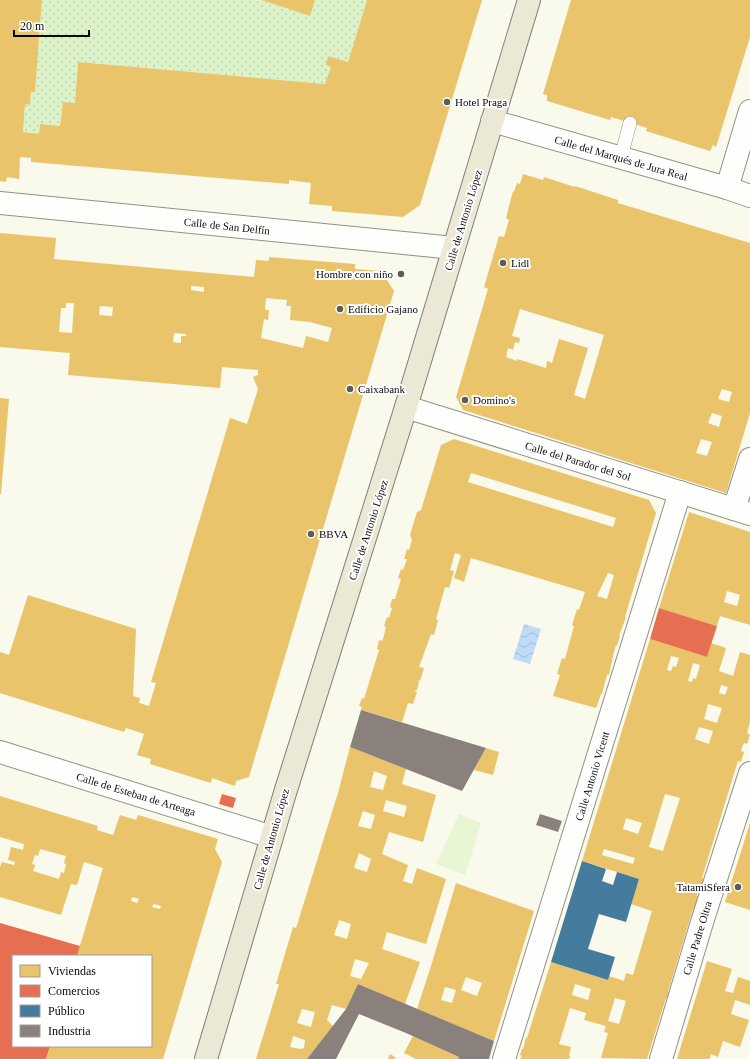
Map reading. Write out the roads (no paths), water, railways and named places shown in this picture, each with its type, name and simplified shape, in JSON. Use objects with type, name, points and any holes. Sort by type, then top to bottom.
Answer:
[{"type":"main road","name":"Calle de Antonio López","points":[[208,1058],[284,794],[406,407],[529,0]]},
{"type":"street","points":[[727,188],[750,111]]},
{"type":"street","name":"Calle del Marqués de Jura Real","points":[[492,121],[621,157],[750,196]]},
{"type":"street","name":"Calle de San Delfín","points":[[0,204],[454,248]]},
{"type":"street","name":"Calle del Parador del Sol","points":[[406,407],[742,512]]},
{"type":"street","points":[[742,512],[750,459]]},
{"type":"street","name":"Calle Antonio Vicent","points":[[504,1059],[680,492]]},
{"type":"street","name":"Calle de Esteban de Arteaga","points":[[0,752],[272,837]]},
{"type":"street","name":"Calle Padre Oltra","points":[[661,1059],[703,919],[750,773]]},
{"type":"lane","points":[[621,157],[630,123]]},
{"type":"water","points":[[524,624],[541,629],[530,664],[513,659]]},
{"type":"place","name":"Hotel Praga","points":[[447,102]]},
{"type":"place","name":"Lidl","points":[[503,263]]},
{"type":"place","name":"Hombre con niño","points":[[401,274]]},
{"type":"place","name":"Edificio Gajano","points":[[340,309]]},
{"type":"place","name":"Caixabank","points":[[350,389]]},
{"type":"place","name":"Domino's","points":[[465,400]]},
{"type":"place","name":"BBVA","points":[[311,534]]},
{"type":"place","name":"TatamiSfera","points":[[738,887]]}]
